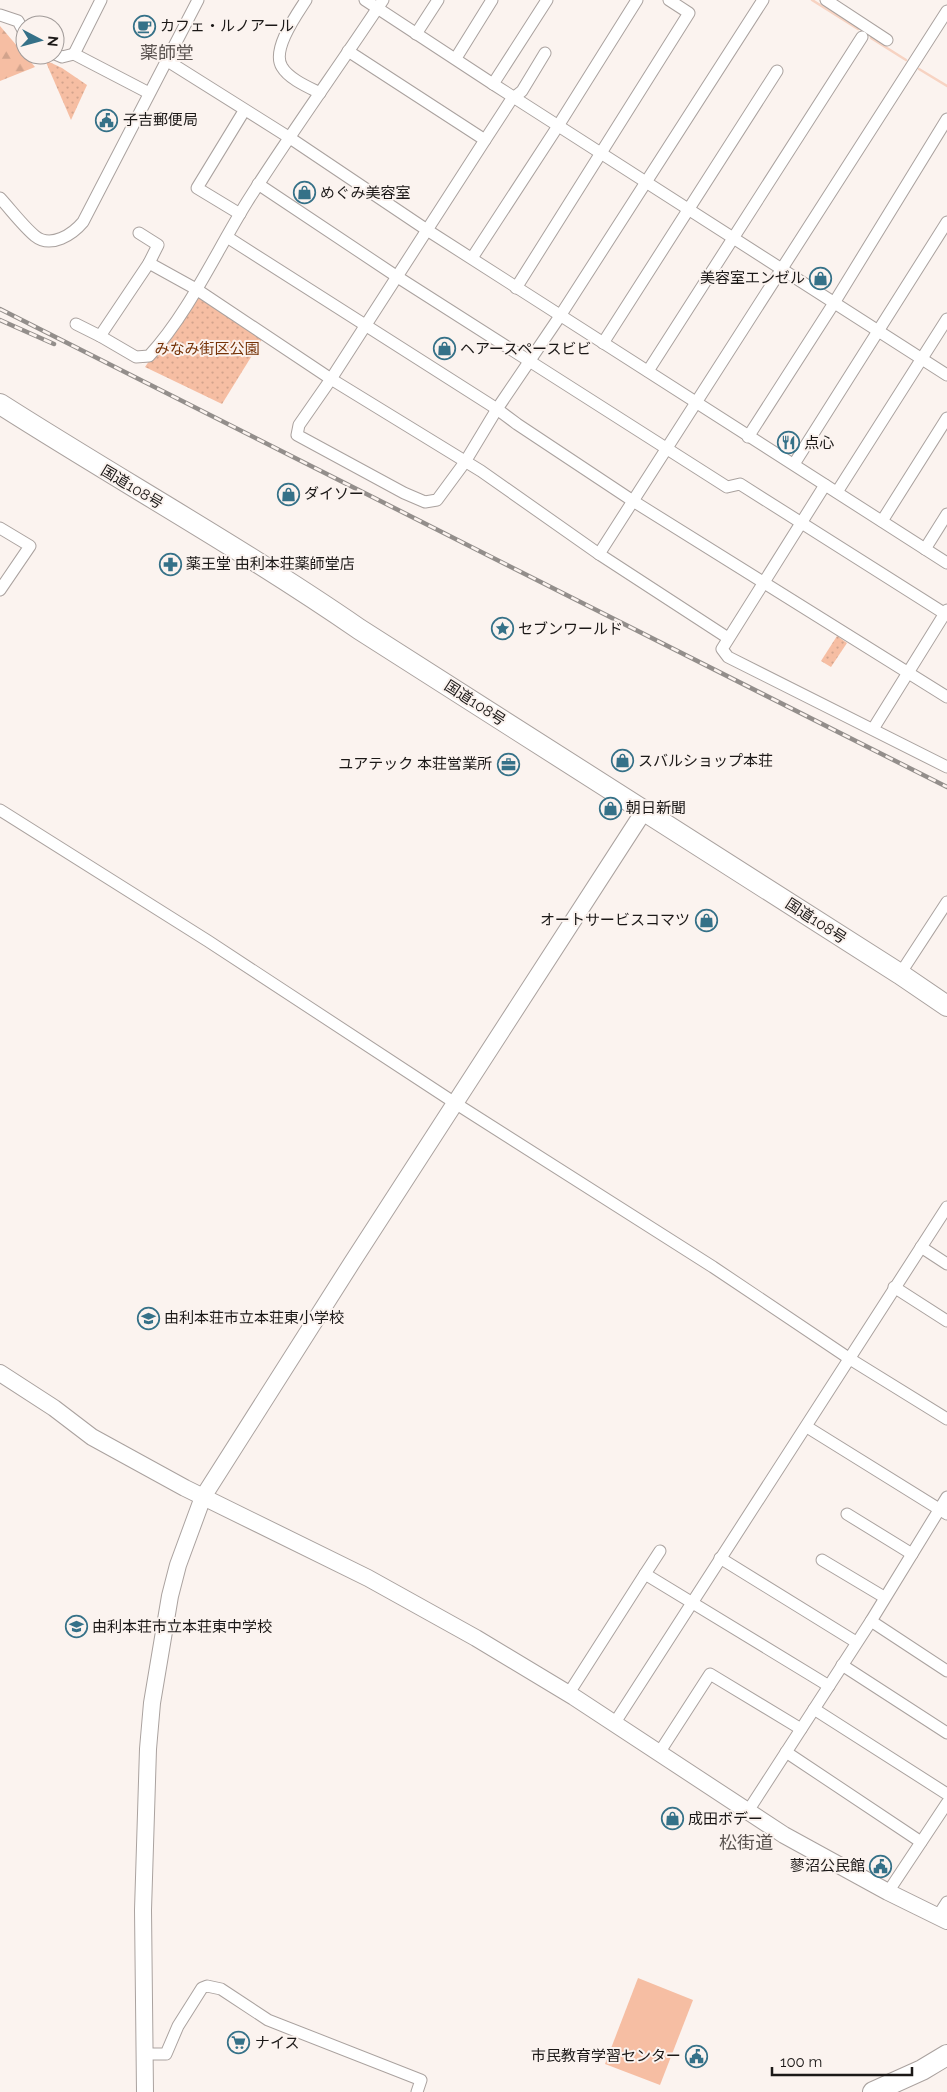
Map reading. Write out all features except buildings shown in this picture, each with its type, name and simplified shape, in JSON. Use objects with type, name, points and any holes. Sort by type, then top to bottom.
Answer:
[{"type":"highway","name":"国道108号","points":[[0,404],[87,460],[301,589],[359,629],[900,974],[947,1006]]},
{"type":"highway","points":[[873,2092],[922,2070],[947,2055]]},
{"type":"street","points":[[74,54],[100,0]]},
{"type":"street","points":[[0,198],[36,238],[61,239],[74,232],[83,222],[198,0]]},
{"type":"street","points":[[306,0],[285,34],[279,56],[281,67],[294,78],[320,93]]},
{"type":"street","points":[[365,0],[380,4],[416,34],[947,375]]},
{"type":"street","points":[[416,34],[438,0]]},
{"type":"street","points":[[456,58],[492,0]]},
{"type":"street","points":[[493,84],[547,0]]},
{"type":"street","points":[[472,258],[637,0]]},
{"type":"street","points":[[516,288],[689,13],[669,0]]},
{"type":"street","points":[[545,53],[522,91],[511,100],[484,140],[331,379],[299,425],[297,435],[424,502],[437,500],[465,462],[497,409],[560,316],[763,0]]},
{"type":"street","points":[[826,0],[887,40]]},
{"type":"street","points":[[76,324],[136,357],[149,356],[160,345],[196,289],[258,184],[380,4]]},
{"type":"street","points":[[599,554],[947,11]]},
{"type":"street","points":[[0,15],[15,20]]},
{"type":"street","points":[[648,371],[735,238],[862,37]]},
{"type":"street","points":[[348,51],[484,140]]},
{"type":"street","points":[[65,56],[74,54],[149,93]]},
{"type":"street","points":[[166,60],[244,111],[290,138],[427,230],[648,371],[696,404],[794,464],[947,563]]},
{"type":"street","points":[[603,343],[777,71]]},
{"type":"street","points":[[240,214],[197,188],[244,111]]},
{"type":"street","points":[[748,436],[834,303],[947,119]]},
{"type":"street","points":[[258,184],[396,276],[727,487],[740,484],[946,613],[873,729]]},
{"type":"street","points":[[794,464],[947,222]]},
{"type":"street","points":[[100,336],[149,263],[158,245],[139,233]]},
{"type":"street","points":[[227,238],[497,409],[633,502],[947,697]]},
{"type":"street","points":[[149,263],[196,289],[331,379],[481,470],[599,554],[728,638]]},
{"type":"street","points":[[837,492],[947,320]]},
{"type":"street","points":[[882,521],[947,418]]},
{"type":"street","points":[[825,485],[722,649],[728,657],[947,767]]},
{"type":"street","points":[[925,548],[947,514]]},
{"type":"street","points":[[0,528],[30,546],[0,590]]},
{"type":"street","points":[[0,810],[201,936],[455,1103],[713,1267],[850,1359],[947,1418]]},
{"type":"street","points":[[145,2092],[143,1910],[148,1749],[152,1703],[170,1596],[178,1565],[203,1497],[644,811]]},
{"type":"street","points":[[900,974],[947,902]]},
{"type":"street","points":[[614,1724],[947,1207]]},
{"type":"street","points":[[921,1247],[947,1264]]},
{"type":"street","points":[[894,1287],[947,1321]]},
{"type":"street","points":[[0,1373],[54,1408],[92,1437],[203,1497],[368,1578],[476,1638],[569,1693],[784,1834],[888,1892],[943,1918],[947,1902]]},
{"type":"street","points":[[807,1427],[943,1512]]},
{"type":"street","points":[[748,1811],[912,1554],[943,1512],[947,1497]]},
{"type":"street","points":[[847,1514],[912,1554]]},
{"type":"street","points":[[569,1693],[660,1551]]},
{"type":"street","points":[[720,1558],[856,1642]]},
{"type":"street","points":[[822,1560],[884,1597]]},
{"type":"street","points":[[646,1574],[829,1686]]},
{"type":"street","points":[[871,1621],[947,1670]]},
{"type":"street","points":[[842,1665],[947,1733]]},
{"type":"street","points":[[659,1753],[710,1674],[801,1730]]},
{"type":"street","points":[[814,1710],[947,1794]]},
{"type":"street","points":[[786,1752],[921,1842]]},
{"type":"street","points":[[888,1892],[947,1803]]},
{"type":"street","points":[[144,2054],[166,2054],[178,2026],[202,1988],[212,1987],[221,1990],[268,2020],[421,2080],[416,2092]]},
{"type":"green space","points":[[0,26],[15,44],[15,65],[33,65],[35,67],[0,81]]},
{"type":"green space","points":[[47,65],[56,65],[62,68],[87,85],[71,120]]},
{"type":"green space","name":"みなみ街区公園","points":[[196,293],[264,336],[222,404],[145,367]]},
{"type":"green space","points":[[837,636],[847,643],[831,667],[821,661]]},
{"type":"green space","points":[[638,1978],[693,2000],[660,2085],[605,2064]]},
{"type":"waterway","points":[[812,0],[858,29]]},
{"type":"waterway","points":[[871,38],[906,60]]},
{"type":"waterway","points":[[919,69],[947,86]]},
{"type":"railway","points":[[0,309],[947,787]]},
{"type":"railway","points":[[0,320],[54,344]]},
{"type":"place","name":"カフェ・ルノアール","points":[[144,26]]},
{"type":"place","name":"子吉郵便局","points":[[107,120]]},
{"type":"place","name":"めぐみ美容室","points":[[304,193]]},
{"type":"place","name":"美容室エンゼル","points":[[821,278]]},
{"type":"place","name":"ヘアースペースビビ","points":[[444,349]]},
{"type":"place","name":"点心","points":[[788,443]]},
{"type":"place","name":"ダイソー","points":[[288,494]]},
{"type":"place","name":"薬王堂 由利本荘薬師堂店","points":[[170,564]]},
{"type":"place","name":"セブンワールド","points":[[502,629]]},
{"type":"place","name":"スバルショップ本荘","points":[[622,761]]},
{"type":"place","name":"ユアテック 本荘営業所","points":[[508,764]]},
{"type":"place","name":"朝日新聞","points":[[610,808]]},
{"type":"place","name":"オートサービスコマツ","points":[[706,920]]},
{"type":"place","name":"由利本荘市立本荘東小学校","points":[[148,1318]]},
{"type":"place","name":"由利本荘市立本荘東中学校","points":[[76,1627]]},
{"type":"place","name":"成田ボデー","points":[[672,1819]]},
{"type":"place","name":"蓼沼公民館","points":[[881,1866]]},
{"type":"place","name":"ナイス","points":[[239,2043]]},
{"type":"place","name":"市民教育学習センター","points":[[697,2056]]},
{"type":"district","name":"薬師堂","points":[[167,52]]},
{"type":"district","name":"松街道","points":[[746,1842]]}]
